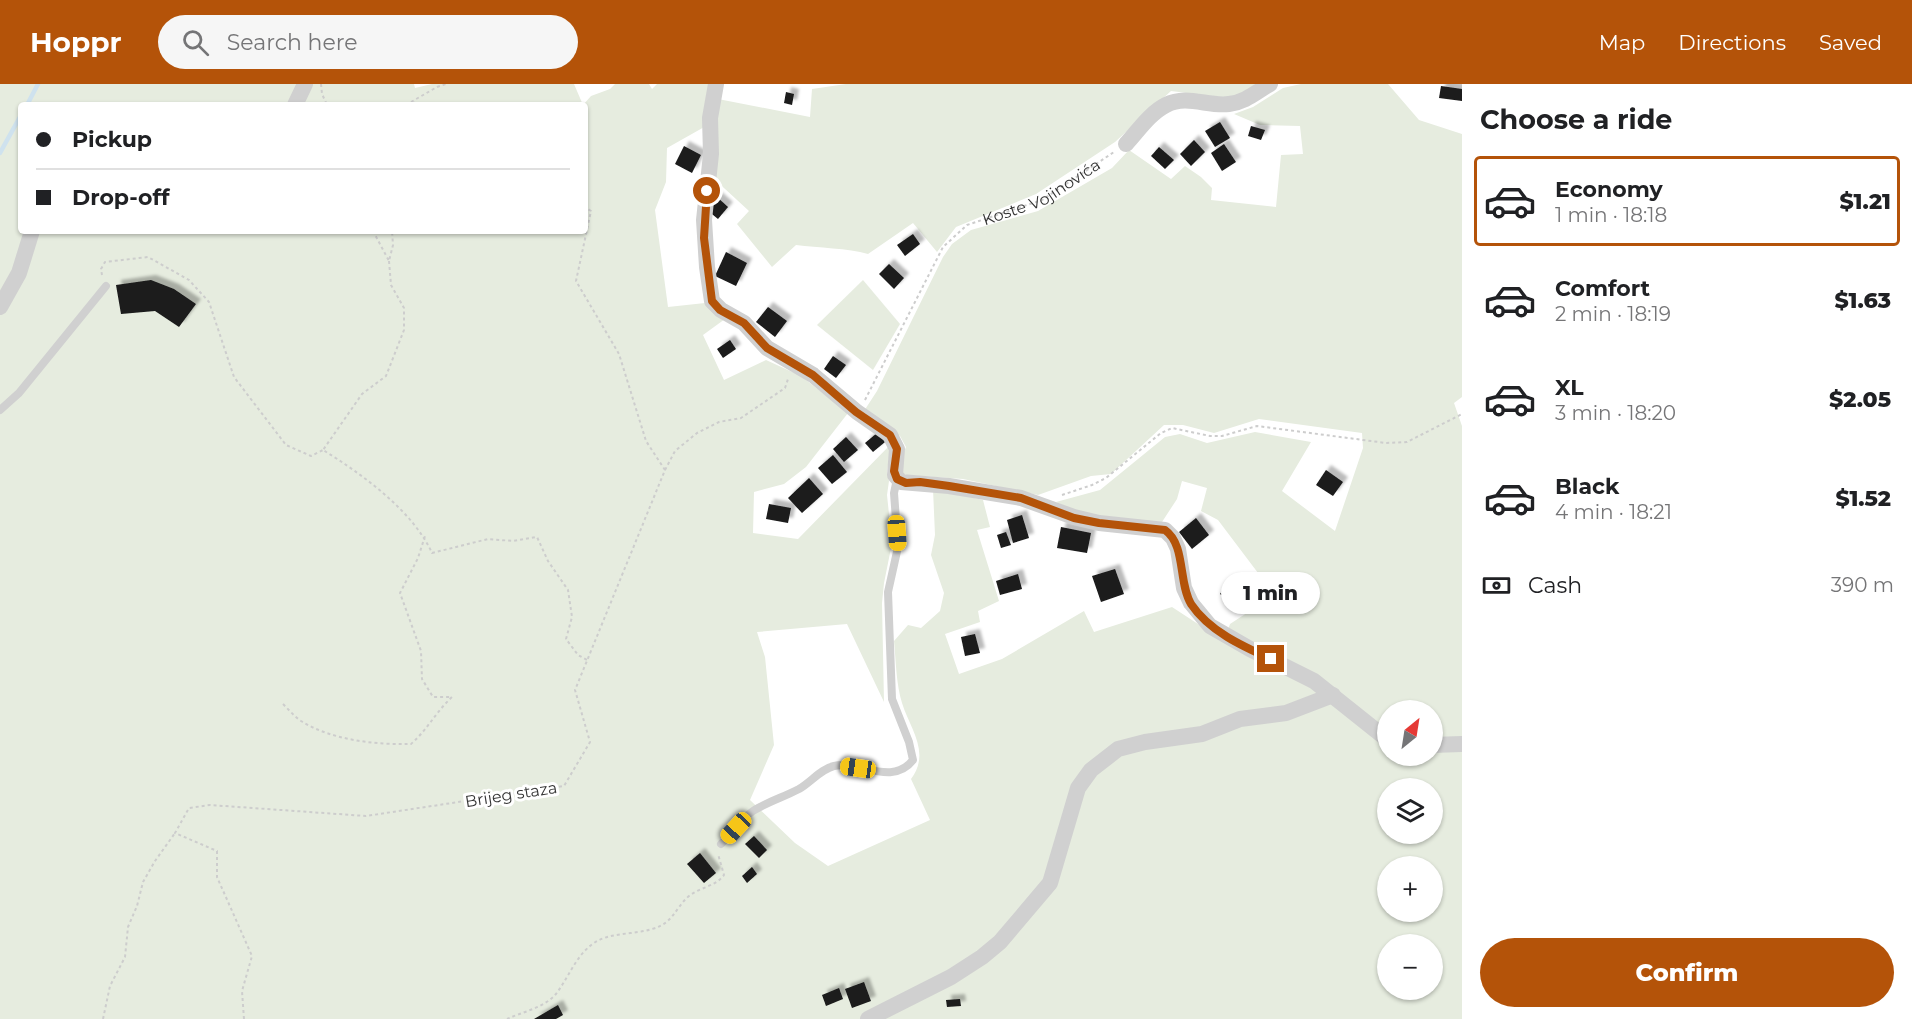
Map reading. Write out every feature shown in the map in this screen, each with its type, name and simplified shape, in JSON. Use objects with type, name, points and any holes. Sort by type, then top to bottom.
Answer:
[{"type":"street","points":[[296,102],[305,84]]},
{"type":"street","points":[[716,84],[710,118],[711,154],[704,220],[712,301],[720,310],[744,323],[767,348],[813,375],[856,412],[890,435],[897,449],[894,471],[897,479],[906,483],[920,482],[1021,498],[1074,518],[1099,523],[1165,530],[1173,538],[1178,549],[1184,588],[1191,603],[1210,626],[1250,650],[1314,681],[1377,731]]},
{"type":"street","points":[[1126,144],[1156,111],[1167,104],[1187,100],[1226,105],[1250,98],[1270,84]]},
{"type":"street","points":[[0,307],[19,273],[31,234]]},
{"type":"street","points":[[868,1019],[951,977],[1000,942],[1050,883],[1078,788],[1091,770],[1118,749],[1145,742],[1202,734],[1240,719],[1286,714],[1333,695]]},
{"type":"street","points":[[1443,745],[1462,744]]},
{"type":"lane","points":[[0,410],[19,393],[106,286]]},
{"type":"lane","points":[[721,844],[751,812],[801,788],[836,765],[880,771],[900,771],[912,760],[909,741],[895,712],[892,699],[888,592],[898,547],[894,493],[897,479]]},
{"type":"path","points":[[321,84],[326,102]]},
{"type":"path","points":[[412,102],[446,84]]},
{"type":"path","name":"Koste Vojinovića","points":[[856,412],[869,395],[943,247],[968,225],[1042,200],[1126,144]]},
{"type":"path","points":[[588,210],[591,212],[588,226]]},
{"type":"path","points":[[106,286],[101,269],[105,262],[131,258],[148,257],[189,280],[209,302],[234,377],[286,445],[311,456],[323,450],[362,394],[386,376],[404,330],[404,308],[391,285],[388,261],[374,234]]},
{"type":"path","points":[[388,261],[393,245],[392,234]]},
{"type":"path","points":[[586,234],[576,281],[619,354],[646,441],[665,470]]},
{"type":"path","name":"Brijeg staza","points":[[175,833],[189,807],[210,805],[366,816],[564,786],[590,741],[575,690],[665,470],[675,451],[697,433],[719,422],[741,418],[785,388],[795,365]]},
{"type":"path","points":[[1037,504],[1106,478],[1161,433],[1172,428],[1216,436],[1257,426],[1386,443],[1407,442],[1462,414]]},
{"type":"path","points":[[323,450],[351,467],[379,491],[425,536],[432,553],[488,539],[513,541],[537,537],[548,561],[568,590],[572,617],[566,639],[578,655],[587,660]]},
{"type":"path","points":[[284,704],[299,720],[320,730],[367,743],[411,744],[425,732],[437,712],[452,697],[433,697],[422,679],[421,651],[400,592],[418,558],[425,536]]},
{"type":"path","points":[[103,1019],[110,986],[125,957],[128,927],[144,882],[155,861],[175,833],[217,851],[217,877],[252,956],[242,991],[244,1019]]},
{"type":"path","points":[[507,1019],[529,1011],[555,996],[579,957],[592,944],[604,937],[654,929],[669,922],[689,896],[719,881],[724,875],[718,854],[721,844]]},
{"type":"shaded area","points":[[0,84],[414,84],[415,88],[432,84],[574,84],[582,102],[18,102],[18,234],[588,234],[588,102],[586,102],[591,96],[610,89],[615,84],[649,84],[652,89],[657,84],[713,84],[706,126],[667,148],[666,182],[655,210],[668,307],[705,303],[725,319],[703,335],[724,380],[766,360],[801,376],[848,413],[806,467],[784,484],[754,492],[753,533],[798,539],[891,444],[887,495],[892,543],[882,603],[884,702],[847,624],[757,632],[765,657],[774,745],[750,800],[795,843],[828,866],[930,820],[911,779],[917,769],[919,750],[900,696],[894,641],[908,625],[921,628],[940,611],[944,593],[931,555],[935,535],[933,489],[983,500],[990,527],[977,530],[999,601],[978,611],[980,622],[945,634],[959,674],[1002,659],[1084,611],[1094,632],[1172,607],[1224,641],[1230,624],[1262,603],[1277,598],[1218,520],[1201,511],[1207,488],[1182,481],[1177,499],[1162,522],[1091,518],[1056,502],[1100,490],[1165,437],[1180,434],[1207,443],[1255,432],[1311,442],[1282,491],[1335,531],[1363,448],[1362,433],[1259,419],[1214,433],[1183,425],[1164,425],[1111,474],[1091,476],[1038,495],[963,479],[906,475],[900,472],[899,463],[906,447],[900,436],[864,411],[877,391],[943,257],[952,244],[971,230],[1038,211],[1112,168],[1129,150],[1171,179],[1185,166],[1212,188],[1211,200],[1276,207],[1281,155],[1303,154],[1300,126],[1260,125],[1234,114],[1253,107],[1283,88],[1301,84],[1388,84],[1419,120],[1462,134],[1462,397],[1454,403],[1462,426],[1462,1019],[0,1019]]},
{"type":"shaded area","points":[[846,84],[1255,84],[1241,95],[1227,98],[1171,91],[1115,142],[1036,194],[956,227],[937,252],[913,223],[868,254],[796,245],[772,267],[737,224],[749,211],[712,177],[718,99],[810,117],[812,89]]},
{"type":"shaded area","points":[[863,280],[900,324],[873,370],[817,325]]},
{"type":"building","points":[[1441,86],[1462,89],[1462,101],[1439,98]]},
{"type":"building","points":[[786,92],[794,94],[792,105],[784,103]]},
{"type":"building","points":[[1220,122],[1230,138],[1215,147],[1205,131]]},
{"type":"building","points":[[1251,126],[1265,130],[1261,140],[1248,136]]},
{"type":"building","points":[[1194,140],[1205,152],[1191,166],[1180,154]]},
{"type":"building","points":[[1224,144],[1236,162],[1222,171],[1211,153]]},
{"type":"building","points":[[684,146],[701,155],[692,173],[675,164]]},
{"type":"building","points":[[1159,147],[1174,160],[1165,169],[1151,156]]},
{"type":"building","points":[[717,197],[728,207],[718,219],[707,210]]},
{"type":"building","points":[[913,234],[920,244],[905,256],[897,245]]},
{"type":"building","points":[[726,252],[747,263],[736,286],[715,276]]},
{"type":"building","points":[[889,264],[904,278],[894,289],[879,274]]},
{"type":"building","points":[[151,280],[174,289],[196,304],[179,327],[155,311],[121,314],[116,285]]},
{"type":"building","points":[[768,307],[787,321],[775,337],[756,322]]},
{"type":"building","points":[[730,340],[736,349],[723,358],[717,349]]},
{"type":"building","points":[[833,356],[846,365],[836,378],[824,369]]},
{"type":"building","points":[[877,433],[885,442],[873,452],[865,443]]},
{"type":"building","points":[[846,437],[858,450],[844,462],[833,449]]},
{"type":"building","points":[[833,455],[847,472],[832,484],[818,468]]},
{"type":"building","points":[[1326,470],[1343,482],[1333,496],[1316,485]]},
{"type":"building","points":[[809,478],[823,494],[802,513],[788,498]]},
{"type":"building","points":[[769,504],[791,508],[788,523],[766,519]]},
{"type":"building","points":[[1022,515],[1029,538],[1013,543],[1007,520]]},
{"type":"building","points":[[1196,518],[1209,535],[1192,549],[1179,532]]},
{"type":"building","points":[[1061,527],[1091,533],[1087,553],[1057,548]]},
{"type":"building","points":[[1006,532],[1011,545],[1001,548],[997,535]]},
{"type":"building","points":[[1115,569],[1124,594],[1101,602],[1092,576]]},
{"type":"building","points":[[1018,574],[1022,589],[1000,595],[996,581]]},
{"type":"building","points":[[1228,582],[1243,593],[1236,604],[1220,594]]},
{"type":"building","points":[[975,634],[980,653],[965,656],[961,637]]},
{"type":"building","points":[[754,836],[767,850],[759,858],[745,844]]},
{"type":"building","points":[[700,853],[716,873],[704,883],[687,864]]},
{"type":"building","points":[[752,867],[757,874],[747,883],[742,876]]},
{"type":"building","points":[[864,982],[871,1001],[852,1008],[845,989]]},
{"type":"building","points":[[839,988],[843,999],[826,1006],[822,995]]},
{"type":"building","points":[[960,999],[961,1006],[947,1007],[946,1000]]},
{"type":"building","points":[[558,1005],[563,1015],[556,1019],[534,1019]]},
{"type":"waterway","points":[[29,102],[38,84]]},
{"type":"waterway","points":[[0,153],[18,120]]},
{"type":"route","points":[[707,191],[704,238],[712,301],[720,310],[744,323],[767,348],[813,375],[856,412],[890,435],[897,449],[894,471],[897,479],[906,483],[920,482],[1021,498],[1074,518],[1099,523],[1165,530],[1169,532],[1178,549],[1184,588],[1191,603],[1210,626],[1250,650],[1271,659]]}]
